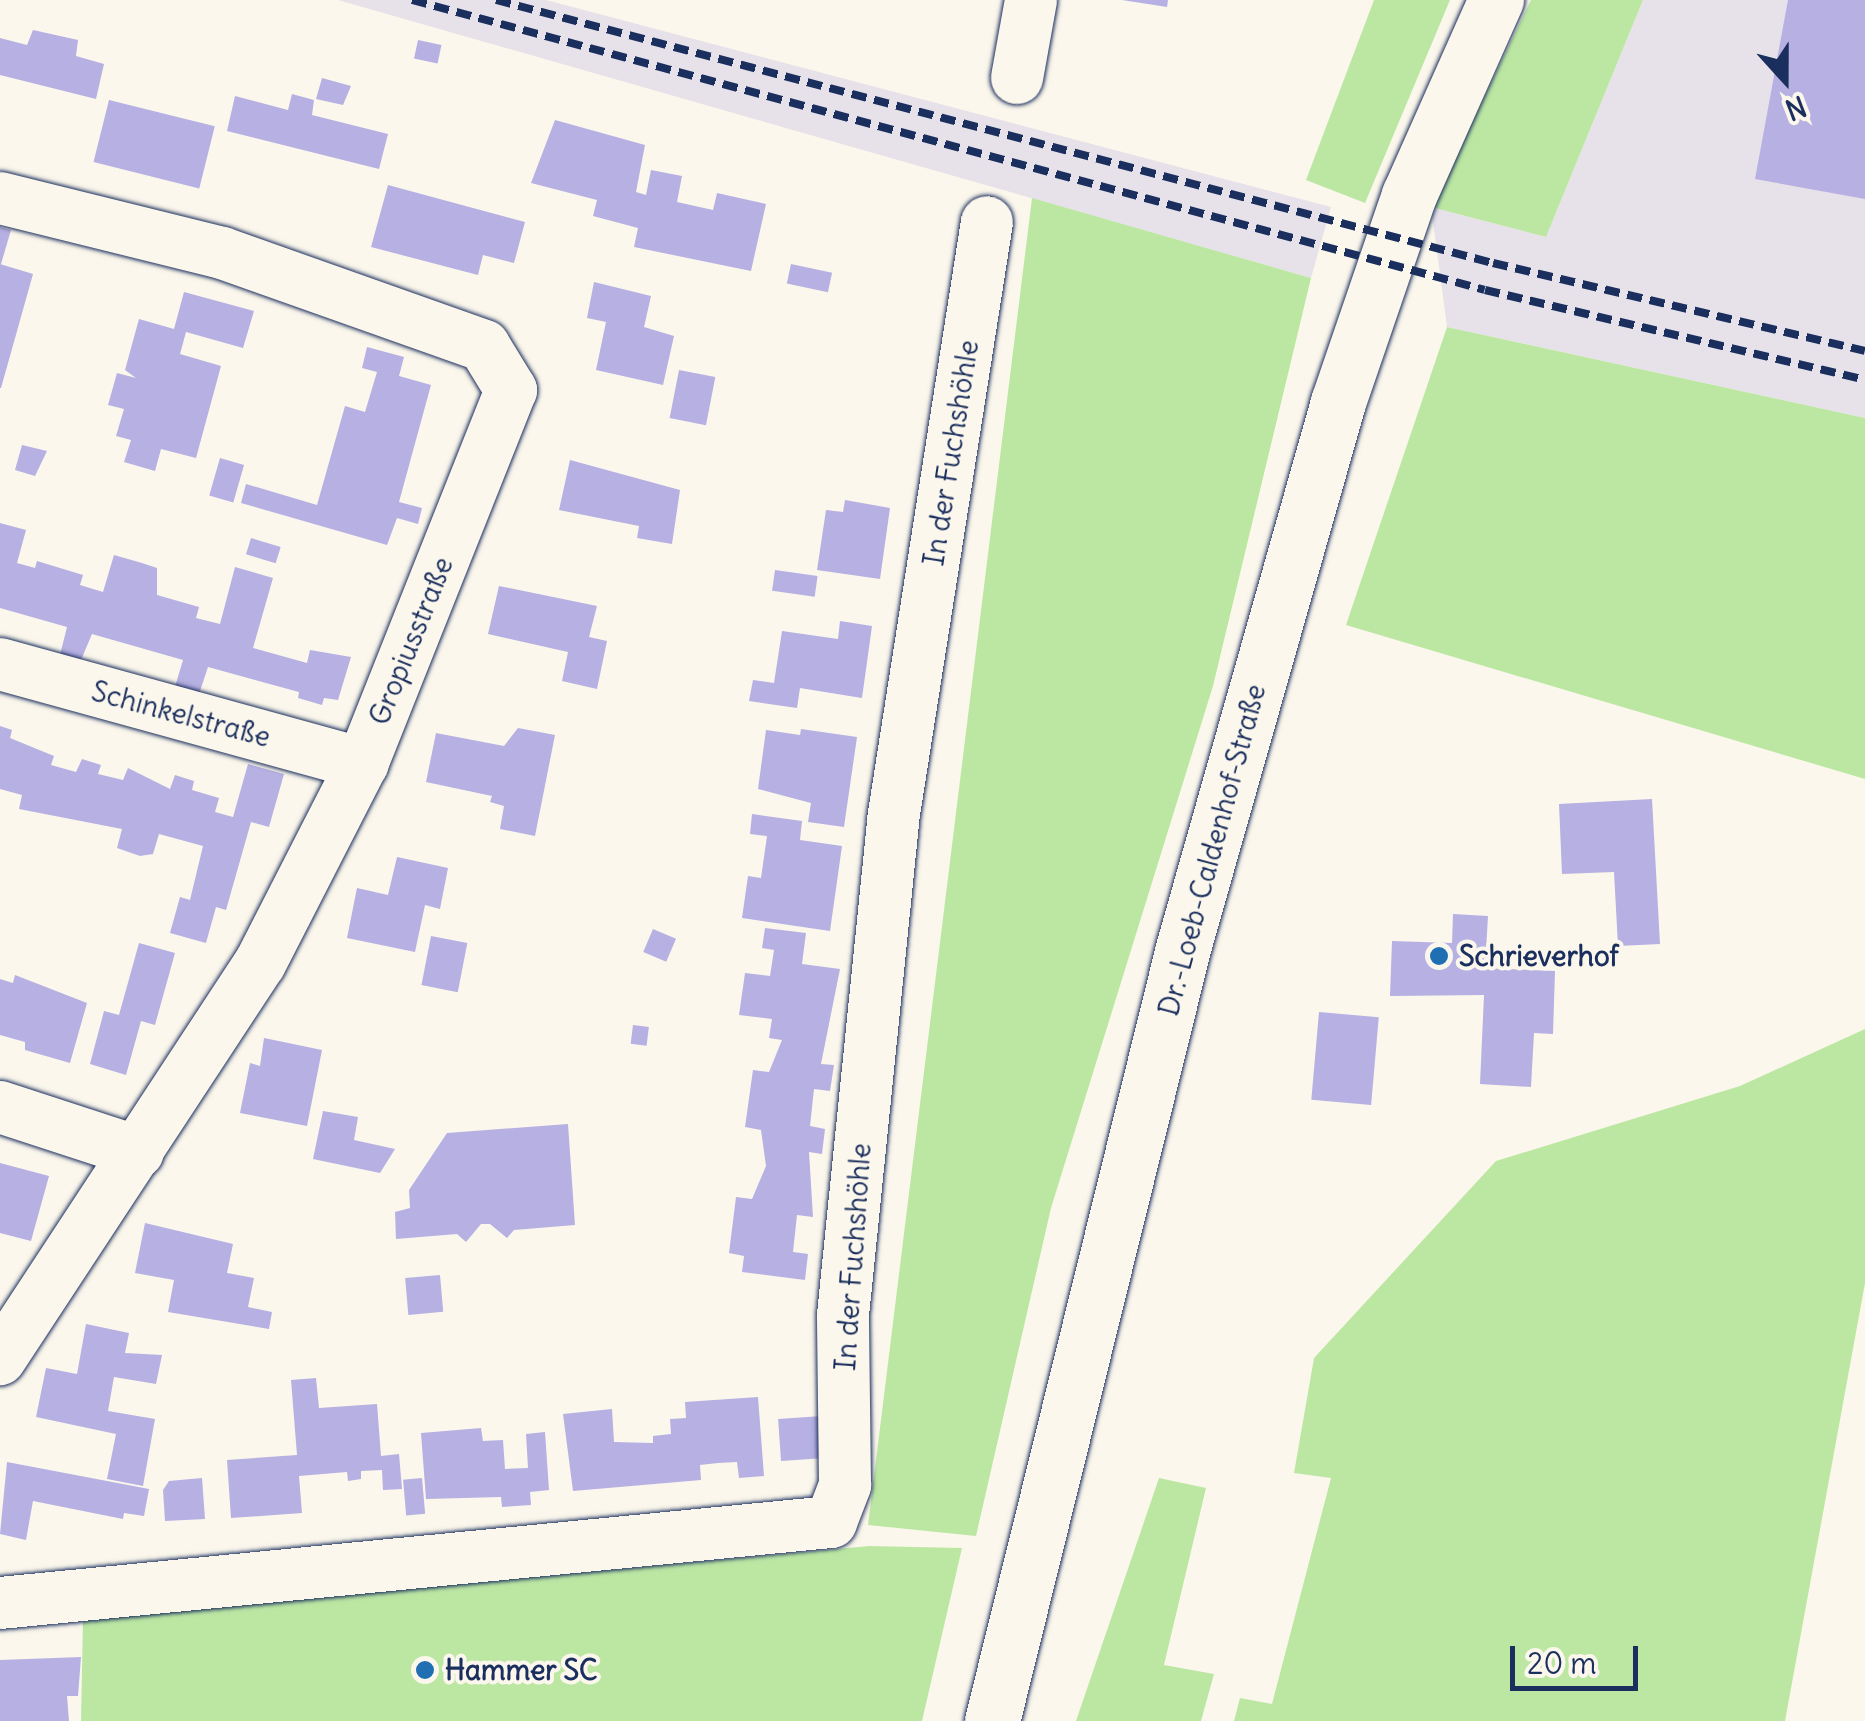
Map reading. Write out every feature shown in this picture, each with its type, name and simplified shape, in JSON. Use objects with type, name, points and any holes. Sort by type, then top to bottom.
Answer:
[{"type":"main road","name":"Dr.-Loeb-Caldenhof-Straße","points":[[992,1721],[1183,948],[1321,458],[1409,195],[1496,0]]},
{"type":"street","points":[[1018,78],[1031,0]]},
{"type":"street","name":"Gropiusstraße","points":[[0,198],[222,253],[484,346],[511,390],[362,764],[260,963],[0,1358]]},
{"type":"street","name":"In der Fuchshöhle","points":[[0,1602],[831,1522],[846,1484],[844,1315],[893,820],[987,222]]},
{"type":"street","name":"Schinkelstraße","points":[[0,664],[362,764]]},
{"type":"street","points":[[0,1107],[138,1152]]},
{"type":"shaded area","points":[[338,0],[546,0],[1331,207],[1311,278]]},
{"type":"shaded area","points":[[1643,0],[1865,0],[1865,418],[1447,327],[1431,207],[1546,237]]},
{"type":"green space","points":[[1374,0],[1450,0],[1365,203],[1306,180]]},
{"type":"green space","points":[[1531,0],[1643,0],[1546,237],[1431,207]]},
{"type":"green space","points":[[1032,198],[1311,278],[1213,686],[1051,1208],[976,1536],[868,1525]]},
{"type":"green space","points":[[1447,327],[1865,418],[1865,779],[1346,625]]},
{"type":"green space","points":[[1865,1029],[1865,1283],[1785,1721],[1234,1721],[1240,1698],[1272,1704],[1331,1478],[1294,1473],[1314,1358],[1496,1161],[1740,1086]]},
{"type":"green space","points":[[1159,1478],[1206,1488],[1164,1665],[1214,1674],[1201,1721],[1076,1721]]},
{"type":"green space","name":"Hammer SC","points":[[869,1546],[962,1548],[922,1721],[81,1721],[83,1619]]},
{"type":"building","points":[[1122,0],[1168,0],[1167,7]]},
{"type":"building","points":[[1788,0],[1865,0],[1865,199],[1755,179]]},
{"type":"building","points":[[33,30],[78,40],[76,56],[104,64],[96,99],[0,75],[0,38],[27,45]]},
{"type":"building","points":[[418,40],[441,45],[438,64],[414,59]]},
{"type":"building","points":[[322,78],[351,86],[343,105],[316,99]]},
{"type":"building","points":[[292,94],[314,100],[312,115],[388,134],[379,169],[227,131],[235,96],[288,110]]},
{"type":"building","points":[[109,100],[215,126],[199,188],[94,162]]},
{"type":"building","points":[[555,120],[645,145],[636,192],[646,195],[651,170],[682,176],[677,202],[713,210],[717,193],[766,204],[751,271],[634,247],[638,228],[593,216],[597,200],[531,183]]},
{"type":"building","points":[[388,185],[525,222],[514,263],[483,255],[478,275],[371,247]]},
{"type":"building","points":[[0,227],[11,230],[1,264],[0,264]]},
{"type":"building","points":[[0,264],[33,274],[1,388],[0,388]]},
{"type":"building","points":[[791,264],[832,273],[828,292],[787,284]]},
{"type":"building","points":[[594,282],[651,296],[644,327],[674,336],[663,385],[596,370],[606,322],[587,318]]},
{"type":"building","points":[[184,292],[254,311],[243,348],[186,332],[180,354],[221,366],[196,458],[161,449],[155,471],[124,462],[131,440],[116,436],[124,409],[108,405],[117,373],[136,378],[125,370],[139,319],[174,329]]},
{"type":"building","points":[[367,347],[404,357],[399,376],[431,385],[399,502],[422,508],[418,524],[397,518],[387,545],[241,503],[246,484],[317,505],[345,406],[365,412],[377,372],[362,368]]},
{"type":"building","points":[[679,370],[715,377],[706,425],[670,418]]},
{"type":"building","points":[[22,445],[47,451],[35,476],[15,470]]},
{"type":"building","points":[[220,458],[244,465],[233,502],[209,495]]},
{"type":"building","points":[[570,460],[680,490],[672,544],[637,538],[639,526],[559,510]]},
{"type":"building","points":[[845,500],[890,508],[880,579],[817,570],[826,510],[843,512]]},
{"type":"building","points":[[0,523],[26,530],[17,563],[35,568],[37,561],[83,575],[80,585],[103,592],[114,555],[142,563],[157,568],[157,595],[199,607],[196,618],[220,624],[235,567],[273,578],[253,648],[307,663],[310,650],[351,657],[338,700],[324,698],[322,705],[298,698],[299,692],[208,667],[198,697],[174,690],[183,660],[92,634],[81,660],[60,655],[67,627],[0,608]]},
{"type":"building","points":[[251,538],[281,547],[276,563],[246,554]]},
{"type":"building","points":[[775,570],[818,576],[815,597],[772,591]]},
{"type":"building","points":[[499,586],[597,606],[589,637],[607,641],[597,689],[562,681],[568,652],[488,634]]},
{"type":"building","points":[[840,621],[872,626],[862,698],[800,688],[797,708],[749,701],[753,680],[774,683],[782,631],[838,639]]},
{"type":"building","points":[[0,726],[12,730],[10,738],[54,756],[51,765],[76,772],[82,759],[101,765],[98,774],[123,780],[128,768],[170,789],[175,775],[194,781],[192,790],[219,798],[215,812],[233,817],[248,764],[284,774],[269,827],[251,822],[226,910],[216,907],[206,943],[170,933],[180,897],[190,900],[203,846],[159,834],[153,854],[140,856],[117,848],[122,829],[19,809],[22,795],[0,789]]},
{"type":"building","points":[[518,728],[555,735],[535,836],[500,829],[504,806],[490,802],[492,796],[426,782],[436,733],[504,746]]},
{"type":"building","points":[[801,729],[857,737],[844,827],[808,822],[811,803],[758,789],[766,730],[800,735]]},
{"type":"building","points":[[1652,799],[1660,944],[1618,946],[1614,872],[1562,874],[1559,804]]},
{"type":"building","points":[[752,814],[802,821],[800,840],[842,846],[830,931],[742,918],[748,876],[761,878],[767,836],[750,834]]},
{"type":"building","points":[[397,857],[448,868],[440,909],[425,905],[415,952],[347,938],[357,888],[388,895]]},
{"type":"building","points":[[1453,914],[1488,916],[1485,968],[1555,971],[1553,1034],[1534,1033],[1531,1087],[1480,1084],[1484,995],[1390,996],[1392,941],[1452,943]]},
{"type":"building","points":[[765,928],[806,933],[802,964],[840,969],[821,1064],[834,1065],[830,1091],[814,1089],[810,1126],[825,1129],[822,1154],[809,1152],[813,1217],[797,1215],[793,1252],[808,1254],[805,1280],[742,1272],[744,1256],[729,1253],[736,1197],[752,1199],[766,1166],[761,1130],[745,1127],[753,1070],[769,1072],[782,1040],[769,1038],[772,1019],[739,1015],[745,973],[770,976],[774,950],[762,948]]},
{"type":"building","points":[[653,929],[676,939],[666,962],[643,952]]},
{"type":"building","points":[[431,936],[467,943],[458,992],[421,985]]},
{"type":"building","points":[[139,943],[175,953],[155,1025],[141,1021],[126,1075],[90,1064],[104,1011],[119,1015]]},
{"type":"building","points":[[15,975],[87,1003],[70,1063],[25,1050],[25,1042],[0,1035],[0,979],[13,983]]},
{"type":"building","points":[[1319,1012],[1379,1017],[1371,1105],[1311,1100]]},
{"type":"building","points":[[633,1025],[649,1027],[647,1046],[631,1044]]},
{"type":"building","points":[[264,1038],[322,1050],[307,1126],[240,1113],[250,1063],[260,1066]]},
{"type":"building","points":[[323,1111],[358,1117],[354,1140],[395,1149],[380,1173],[313,1159]]},
{"type":"building","points":[[568,1124],[575,1225],[514,1230],[507,1238],[490,1224],[481,1224],[466,1242],[457,1234],[396,1239],[395,1212],[410,1208],[409,1190],[447,1133]]},
{"type":"building","points":[[0,1163],[49,1176],[31,1241],[0,1233]]},
{"type":"building","points":[[145,1223],[233,1244],[227,1273],[254,1278],[248,1307],[272,1312],[269,1329],[168,1312],[174,1280],[135,1273]]},
{"type":"building","points":[[440,1275],[443,1312],[408,1315],[405,1278]]},
{"type":"building","points":[[86,1324],[129,1333],[125,1353],[162,1355],[156,1384],[114,1377],[108,1411],[155,1419],[143,1486],[107,1479],[116,1434],[36,1417],[46,1368],[77,1374]]},
{"type":"building","points":[[316,1378],[319,1408],[377,1404],[381,1456],[399,1454],[402,1489],[383,1490],[382,1470],[361,1471],[361,1479],[348,1481],[347,1472],[299,1476],[302,1513],[231,1518],[227,1460],[297,1455],[291,1380]]},
{"type":"building","points":[[758,1397],[764,1476],[739,1478],[737,1462],[718,1463],[700,1465],[701,1480],[573,1491],[563,1414],[612,1409],[614,1442],[653,1443],[653,1436],[671,1434],[670,1419],[686,1418],[685,1402]]},
{"type":"building","points":[[822,1416],[825,1458],[781,1461],[778,1419]]},
{"type":"building","points":[[481,1428],[483,1441],[503,1440],[505,1469],[528,1468],[526,1434],[545,1432],[549,1490],[530,1492],[531,1505],[502,1507],[501,1497],[426,1499],[421,1433]]},
{"type":"building","points":[[7,1462],[149,1489],[144,1516],[124,1513],[123,1519],[33,1501],[26,1540],[0,1534]]},
{"type":"building","points":[[202,1478],[205,1519],[165,1521],[163,1490],[169,1481]]},
{"type":"building","points":[[422,1478],[425,1514],[406,1516],[403,1480]]},
{"type":"building","points":[[81,1657],[78,1696],[67,1696],[69,1721],[0,1721],[0,1660]]},
{"type":"railway","points":[[412,0],[1485,290],[1865,380]]},
{"type":"railway","points":[[496,0],[1493,263],[1865,351]]},
{"type":"place","name":"Schrieverhof","points":[[1439,956]]},
{"type":"place","name":"Hammer SC","points":[[425,1670]]}]
